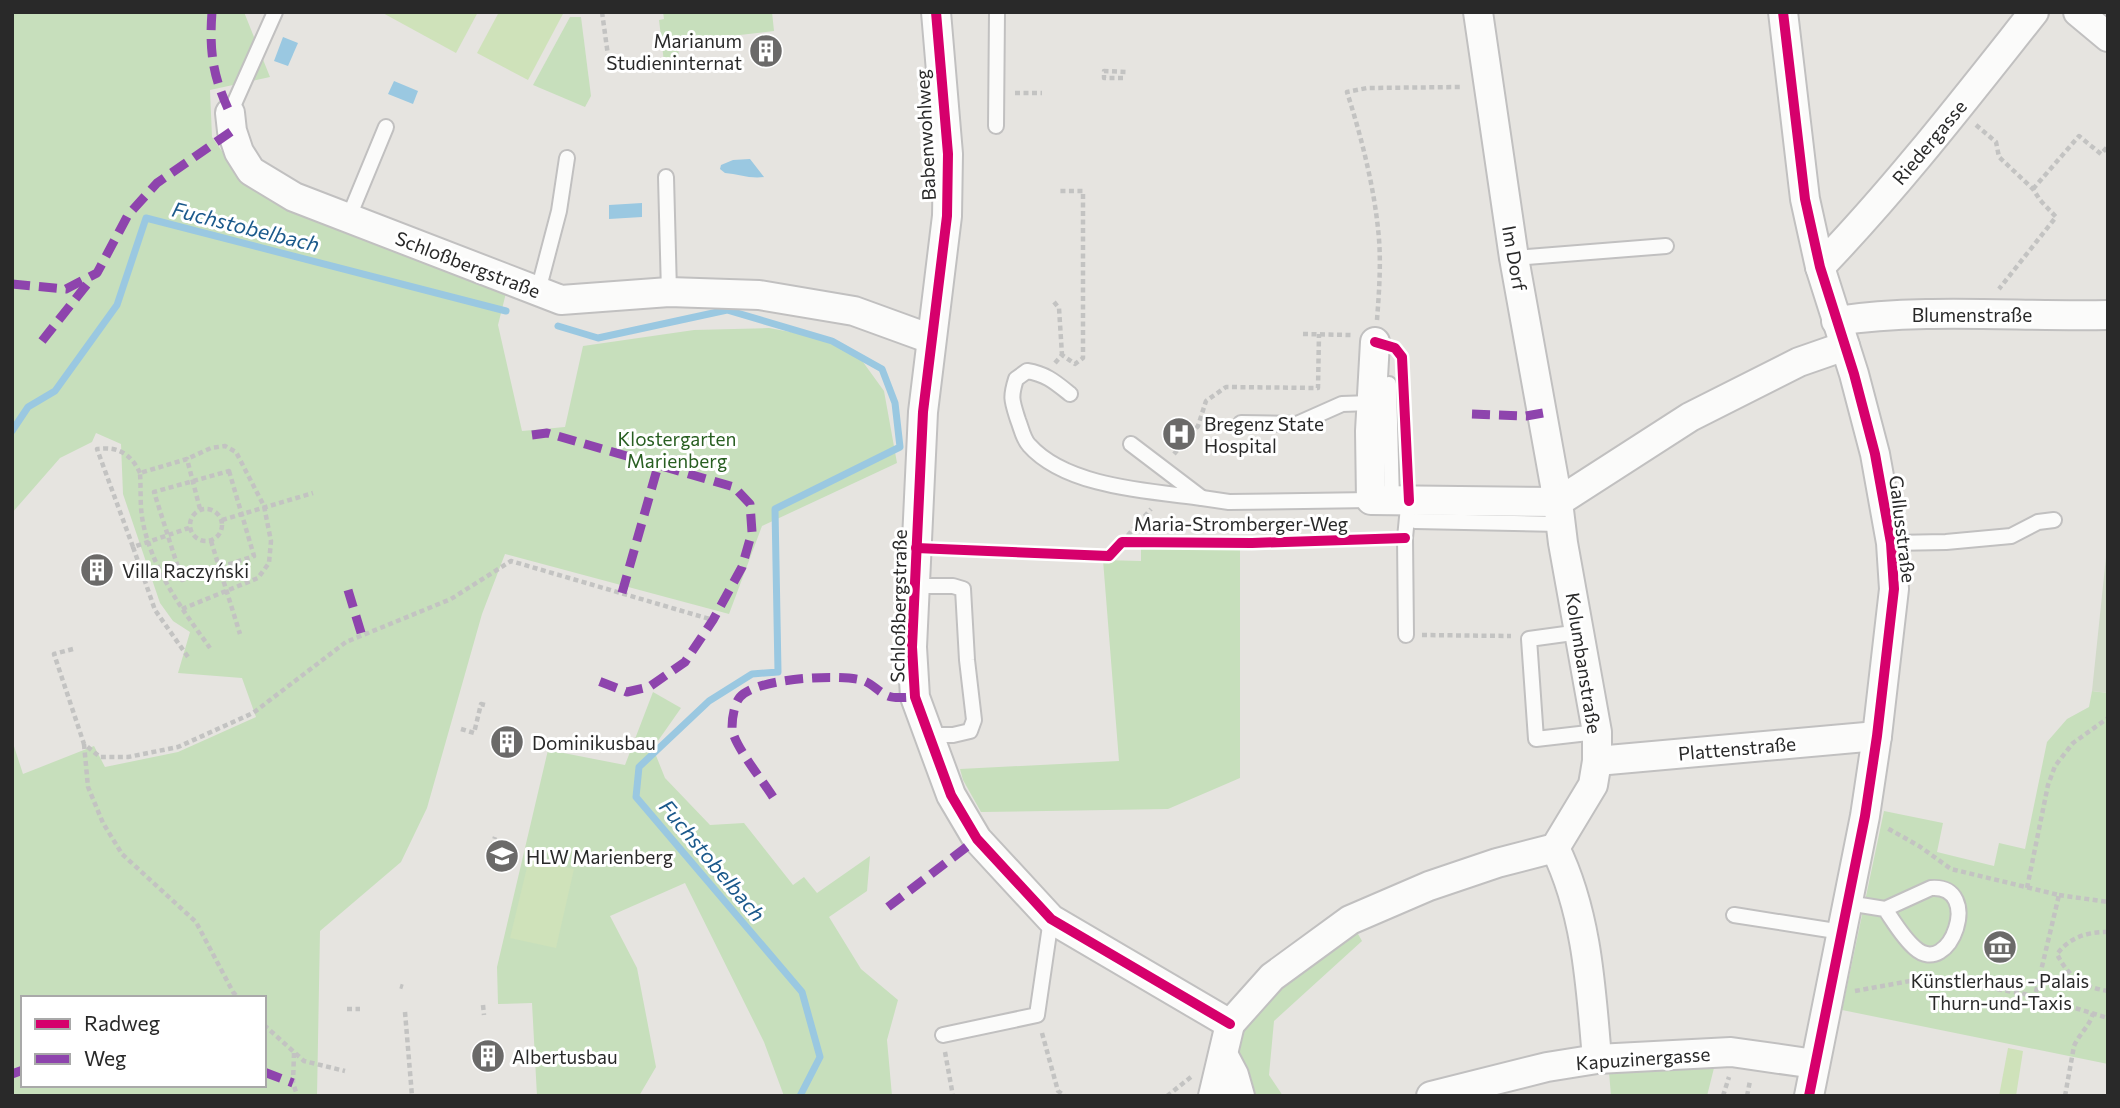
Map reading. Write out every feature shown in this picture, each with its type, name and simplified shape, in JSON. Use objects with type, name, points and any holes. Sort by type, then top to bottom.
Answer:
[{"type":"street","name":"Babenwohlweg","points":[[931,339],[947,216],[948,154],[936,12]]},
{"type":"street","name":"Im Dorf","points":[[1478,12],[1514,258],[1559,513]]},
{"type":"street","name":"Gallusstraße","points":[[1783,12],[1805,199],[1820,267],[1875,454],[1891,543],[1894,589],[1865,816],[1809,1096]]},
{"type":"street","name":"Riedergasse","points":[[1820,267],[1851,236],[2034,12]]},
{"type":"street","points":[[2078,12],[2108,37]]},
{"type":"street","name":"Schloßbergstraße","points":[[230,113],[235,142],[251,171],[294,197],[561,300],[669,292],[759,295],[854,311],[931,339],[923,425],[912,647],[915,697],[951,795],[976,839],[1051,919],[1230,1024]]},
{"type":"street","name":"Blumenstraße","points":[[1841,333],[1875,315],[2000,312],[2067,316],[2108,315]]},
{"type":"street","points":[[1375,342],[1397,506],[1559,513],[1690,417],[1799,362],[1841,333]]},
{"type":"street","name":"Kolumbanstraße","points":[[1555,848],[1593,785],[1597,761],[1597,732],[1559,513]]},
{"type":"street","name":"Plattenstraße","points":[[1597,761],[1877,736]]},
{"type":"street","points":[[1213,1096],[1230,1024],[1272,977],[1350,920],[1429,886],[1497,863],[1555,848],[1564,865],[1588,955],[1597,1059]]},
{"type":"street","name":"Kapuzinergasse","points":[[1431,1096],[1521,1073],[1597,1059],[1731,1052],[1815,1064]]},
{"type":"street","points":[[1223,1056],[1234,1075],[1240,1096]]},
{"type":"lane","points":[[230,113],[275,12]]},
{"type":"lane","points":[[996,126],[997,12]]},
{"type":"lane","points":[[348,219],[386,127]]},
{"type":"lane","points":[[538,291],[559,211],[568,158]]},
{"type":"lane","points":[[666,177],[669,292]]},
{"type":"lane","points":[[1514,258],[1666,246]]},
{"type":"lane","points":[[1070,394],[1048,376],[1027,371],[1016,379],[1010,397],[1027,444],[1059,468],[1096,481],[1128,489],[1229,502],[1397,506],[1405,538],[1406,635]]},
{"type":"lane","points":[[1241,423],[1297,424],[1342,404],[1380,394]]},
{"type":"lane","points":[[1131,444],[1202,498]]},
{"type":"lane","points":[[1891,543],[1946,542],[2011,536],[2038,522],[2054,520]]},
{"type":"lane","points":[[915,586],[953,586],[962,589],[974,720],[970,731],[929,736]]},
{"type":"lane","points":[[1580,632],[1529,639],[1536,739],[1597,732]]},
{"type":"lane","points":[[1848,903],[1885,909],[1931,888],[1940,887],[1946,889],[1957,905],[1958,926],[1954,936],[1943,949],[1924,953],[1916,950],[1885,909]]},
{"type":"lane","points":[[1734,915],[1842,932]]},
{"type":"lane","points":[[943,1035],[1037,1015],[1051,919]]},
{"type":"path","points":[[602,12],[610,70],[679,64]]},
{"type":"path","points":[[1123,78],[1104,78],[1104,71],[1128,72]]},
{"type":"path","points":[[1303,334],[1349,334],[1375,342],[1380,274],[1379,238],[1357,124],[1347,92],[1367,88],[1488,87]]},
{"type":"path","points":[[995,93],[1042,93]]},
{"type":"path","points":[[1957,109],[1996,142],[1999,157],[2033,189],[2056,217],[1999,289],[2000,312]]},
{"type":"path","points":[[2033,189],[2079,136],[2101,154],[2108,146]]},
{"type":"path","points":[[1057,191],[1083,191],[1083,358],[1075,364],[1062,355]]},
{"type":"path","points":[[1052,366],[1062,355],[1059,308],[1054,302]]},
{"type":"path","points":[[140,473],[187,459],[211,448],[225,446],[236,452],[264,506],[271,541],[269,562],[258,578],[182,609]]},
{"type":"path","points":[[188,657],[155,610],[97,449],[113,447],[133,458],[140,473],[142,517],[151,552],[182,609],[210,649]]},
{"type":"path","points":[[187,459],[200,509]]},
{"type":"path","points":[[229,471],[254,556],[182,580],[154,492],[191,480],[229,471]]},
{"type":"path","points":[[222,520],[313,493]]},
{"type":"path","points":[[208,508],[222,520],[222,528],[211,541],[202,541],[193,536],[189,528],[191,517],[200,509],[208,508]]},
{"type":"path","points":[[133,547],[189,528]]},
{"type":"path","points":[[211,541],[240,634]]},
{"type":"path","points":[[84,744],[100,757],[128,757],[177,747],[253,713],[346,642],[451,599],[511,561],[713,620]]},
{"type":"path","points":[[1406,635],[1505,635],[1529,639]]},
{"type":"path","points":[[74,649],[54,654],[84,744],[88,787],[103,823],[122,854],[195,922],[236,996]]},
{"type":"path","points":[[461,729],[474,733],[481,704],[485,705]]},
{"type":"path","points":[[2027,888],[2048,785],[2055,766],[2073,743],[2108,718]]},
{"type":"path","points":[[1865,816],[1919,846],[1951,869],[2059,895],[2108,902]]},
{"type":"path","points":[[489,855],[495,837]]},
{"type":"path","points":[[2035,996],[2059,895]]},
{"type":"path","points":[[2057,954],[2064,945],[2074,939],[2091,932],[2108,932]]},
{"type":"path","points":[[2045,952],[2057,954]]},
{"type":"path","points":[[2057,954],[2074,978],[2086,986],[2108,991]]},
{"type":"path","points":[[1829,996],[1932,977],[2035,996],[2108,1018]]},
{"type":"path","points":[[483,1005],[484,1015]]},
{"type":"path","points":[[347,1009],[360,1009]]},
{"type":"path","points":[[405,1012],[411,1096]]},
{"type":"path","points":[[2065,1096],[2074,1046],[2091,1022],[2093,1013]]},
{"type":"path","points":[[1037,1015],[1058,1091],[1065,1096]]},
{"type":"path","points":[[266,1027],[304,1061],[345,1071]]},
{"type":"path","points":[[943,1035],[953,1096]]},
{"type":"path","points":[[294,1052],[293,1083],[296,1092]]},
{"type":"path","points":[[1167,1096],[1185,1082]]},
{"type":"green space","name":"Klostergarten Marienberg","points":[[12,12],[244,12],[270,77],[210,90],[212,137],[238,174],[508,285],[498,325],[522,431],[565,427],[583,346],[694,330],[769,328],[834,340],[863,362],[884,391],[897,463],[762,526],[729,614],[505,554],[482,614],[427,808],[401,862],[320,931],[317,1096],[12,1096],[12,740],[23,774],[94,746],[105,767],[178,752],[256,717],[242,678],[178,673],[190,632],[173,621],[160,603],[123,494],[121,444],[96,433],[92,442],[60,458],[12,513]]},
{"type":"green space","points":[[381,12],[478,12],[456,53]]},
{"type":"green space","points":[[499,12],[564,12],[528,80],[477,53]]},
{"type":"green space","points":[[663,12],[772,12],[774,31],[678,42],[679,60],[664,62],[659,20],[664,19]]},
{"type":"green space","points":[[570,17],[581,17],[591,96],[585,107],[533,85]]},
{"type":"green space","points":[[2108,538],[2108,693],[2092,691]]},
{"type":"green space","points":[[1141,548],[1240,548],[1240,778],[1168,809],[981,812],[963,780],[960,769],[1119,761],[1103,560],[1141,561]]},
{"type":"green space","points":[[2092,691],[2108,693],[2108,1064],[1842,1010],[1884,811],[1943,823],[1937,852],[1994,866],[1999,843],[2025,849],[2047,742],[2067,719],[2089,707]]},
{"type":"green space","points":[[653,692],[681,708],[653,748],[665,778],[710,825],[744,823],[793,885],[804,877],[817,893],[870,856],[867,891],[829,917],[861,969],[898,1000],[887,1040],[892,1096],[784,1096],[764,1042],[685,883],[610,916],[637,968],[656,1067],[639,1096],[537,1096],[532,1003],[498,1004],[497,967],[548,750],[625,765]]},
{"type":"green space","points":[[529,859],[574,869],[556,948],[510,938]]},
{"type":"green space","points":[[1353,925],[1362,941],[1274,1021],[1269,1075],[1283,1096],[1246,1096],[1236,1060],[1239,1027],[1276,981]]},
{"type":"green space","points":[[2008,1048],[2023,1051],[2016,1096],[1999,1096]]},
{"type":"green space","points":[[1656,1065],[1714,1068],[1707,1096],[1611,1096],[1609,1072]]},
{"type":"water","points":[[283,37],[298,43],[288,66],[274,61]]},
{"type":"water","points":[[394,81],[418,91],[413,104],[388,94]]},
{"type":"water","points":[[750,159],[764,177],[725,173],[720,169],[721,165],[733,160]]},
{"type":"water","points":[[642,203],[642,217],[609,219],[609,205]]},
{"type":"waterway","name":"Fuchstobelbach","points":[[12,431],[28,407],[55,391],[117,305],[146,218],[506,311]]},
{"type":"waterway","name":"Fuchstobelbach","points":[[558,326],[598,338],[727,310],[832,341],[882,369],[895,403],[900,447],[775,509],[778,672],[752,674],[709,701],[639,767],[636,797],[802,992],[820,1057],[800,1096]]},
{"type":"marked path","points":[[212,12],[214,64],[230,113]]},
{"type":"marked path","points":[[12,284],[66,289],[97,273],[128,215],[157,183],[232,131]]},
{"type":"marked path","points":[[42,341],[92,278]]},
{"type":"marked path","points":[[1472,414],[1526,416],[1543,413]]},
{"type":"marked path","points":[[532,435],[547,433],[734,487],[750,504],[752,532],[742,567],[713,620],[685,662],[649,687],[627,692],[596,680]]},
{"type":"marked path","points":[[622,593],[658,466]]},
{"type":"marked path","points":[[348,590],[362,636]]},
{"type":"marked path","points":[[773,797],[734,735],[733,716],[740,697],[762,685],[834,677],[865,681],[891,697],[915,697]]},
{"type":"marked path","points":[[888,907],[977,839]]},
{"type":"marked path","points":[[12,1074],[21,1071]]},
{"type":"marked path","points":[[266,1073],[293,1083]]},
{"type":"cycle path","points":[[936,12],[948,154],[947,216],[923,412],[912,647],[915,697],[951,795],[977,839],[1051,919],[1230,1024]]},
{"type":"cycle path","points":[[1783,12],[1805,199],[1820,267],[1854,374],[1875,454],[1891,543],[1894,589],[1865,816],[1809,1096]]},
{"type":"cycle path","points":[[1375,342],[1395,348],[1402,357],[1409,501]]},
{"type":"cycle path","name":"Maria-Stromberger-Weg","points":[[916,548],[1109,556],[1122,542],[1252,543],[1405,538]]},
{"type":"place","name":"Marianum Studieninternat","points":[[766,51]]},
{"type":"place","name":"Bregenz State Hospital","points":[[1179,434]]},
{"type":"place","name":"Villa Raczyński","points":[[97,570]]},
{"type":"place","name":"Dominikusbau","points":[[507,742]]},
{"type":"place","name":"HLW Marienberg","points":[[502,856]]},
{"type":"place","name":"Künstlerhaus - Palais Thurn-und-Taxis","points":[[2000,947]]},
{"type":"place","name":"Albertusbau","points":[[488,1056]]}]
